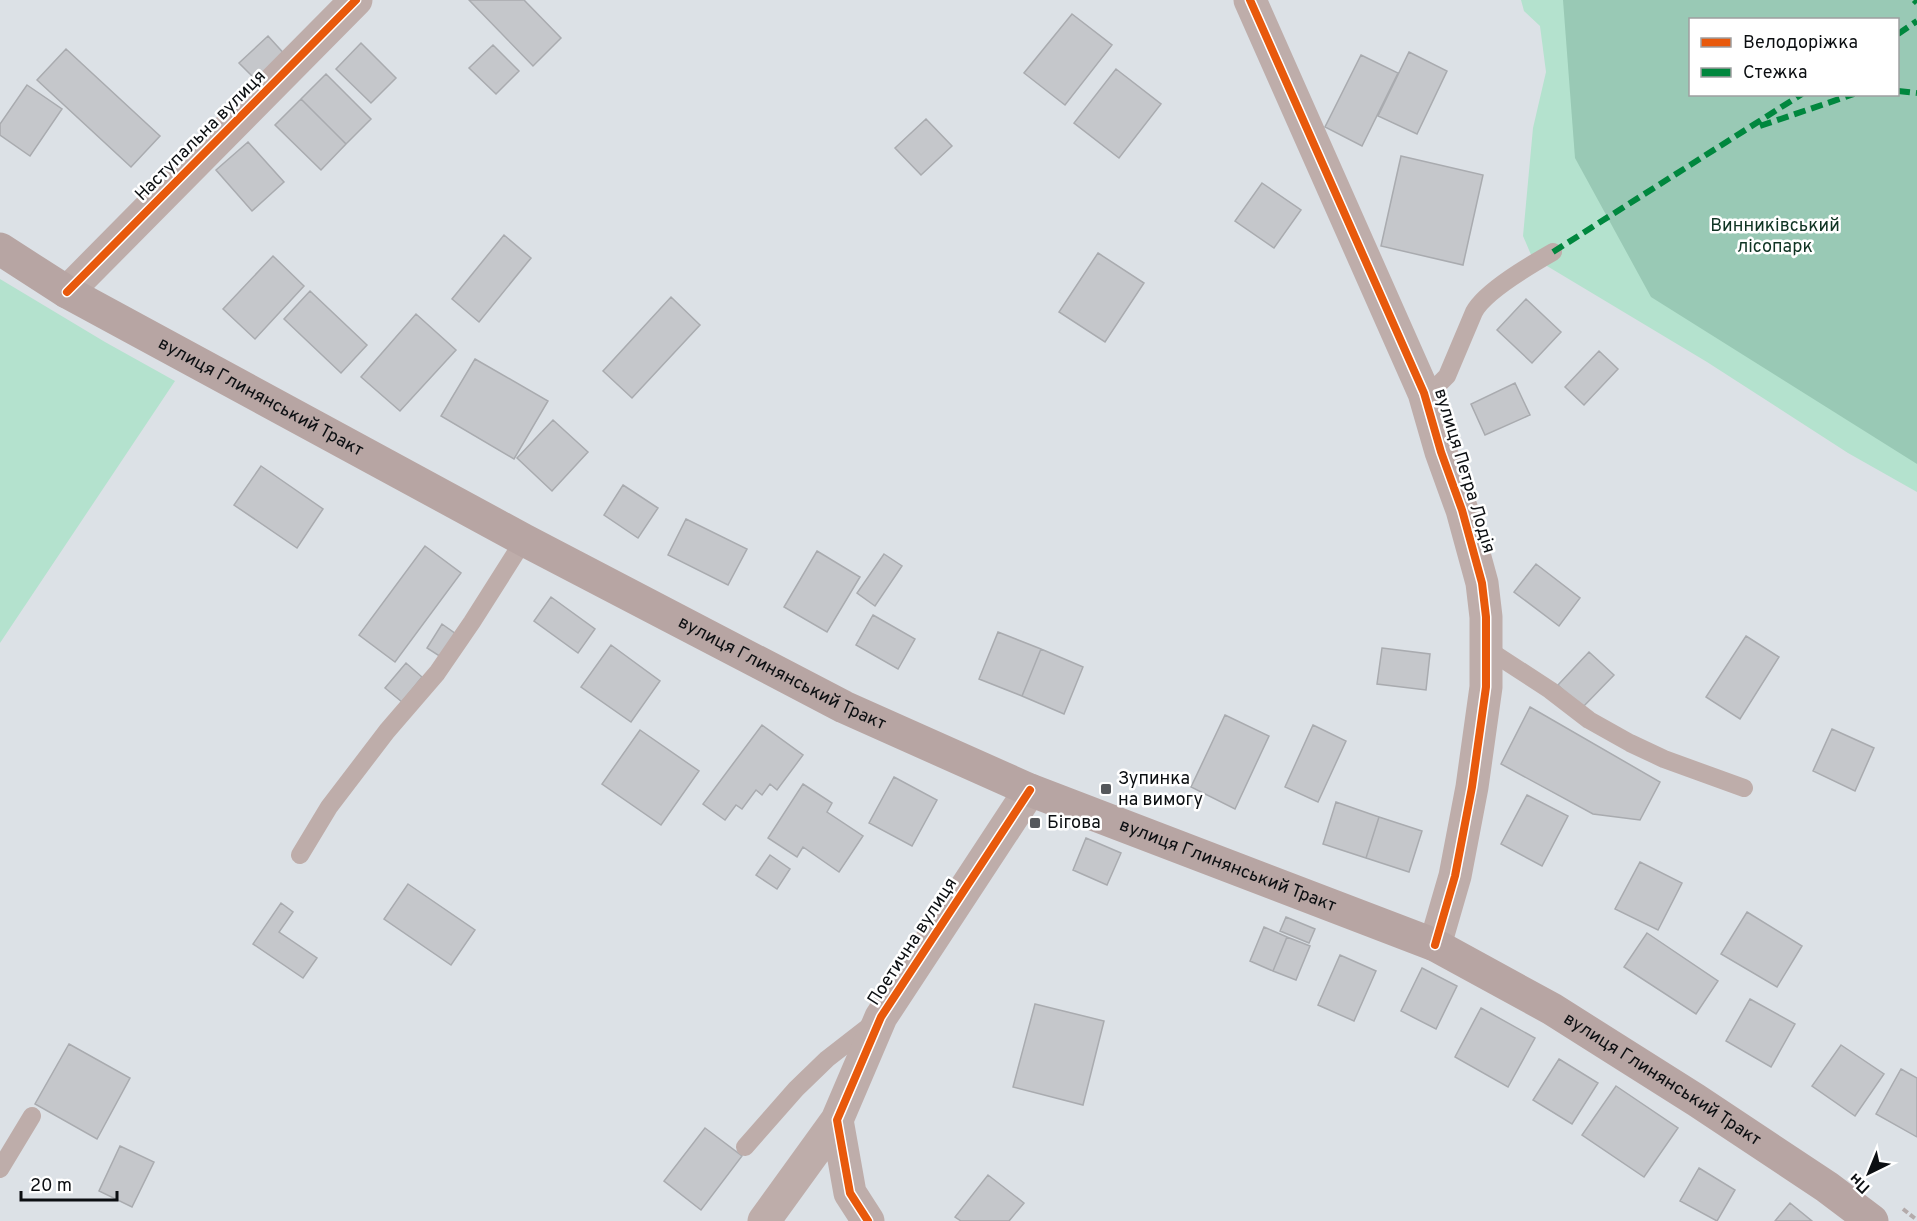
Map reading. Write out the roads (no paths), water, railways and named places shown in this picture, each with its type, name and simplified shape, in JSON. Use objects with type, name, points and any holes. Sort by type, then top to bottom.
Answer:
[{"type":"main road","name":"вулиця Глинянський Тракт","points":[[0,249],[67,292],[524,540],[844,707],[1030,790],[1435,945],[1552,1009],[1827,1187],[1872,1221]]},
{"type":"street","name":"Наступальна вулиця","points":[[67,292],[356,0]]},
{"type":"street","name":"вулиця Петра Лодія","points":[[1250,0],[1424,393],[1441,452],[1462,510],[1482,583],[1486,617],[1486,687],[1472,787],[1455,876],[1435,945]]},
{"type":"street","name":"Поетична вулиця","points":[[764,1221],[837,1120],[881,1017],[1030,790]]},
{"type":"street","points":[[837,1120],[850,1193],[868,1221]]},
{"type":"lane","points":[[1424,393],[1438,385],[1447,376],[1480,303],[1521,271],[1553,252]]},
{"type":"lane","points":[[300,855],[335,799],[387,731],[437,673],[524,540]]},
{"type":"lane","points":[[1487,649],[1550,690],[1589,720],[1630,743],[1664,759],[1744,788]]},
{"type":"lane","points":[[745,1147],[795,1089],[827,1059],[881,1017]]},
{"type":"lane","points":[[0,1169],[32,1116]]},
{"type":"place","name":"Зупинка на вимогу","points":[[1106,789]]},
{"type":"place","name":"Бігова","points":[[1035,823]]},
{"type":"park label","name":"Винниківський лісопарк","points":[[1775,236]]}]
